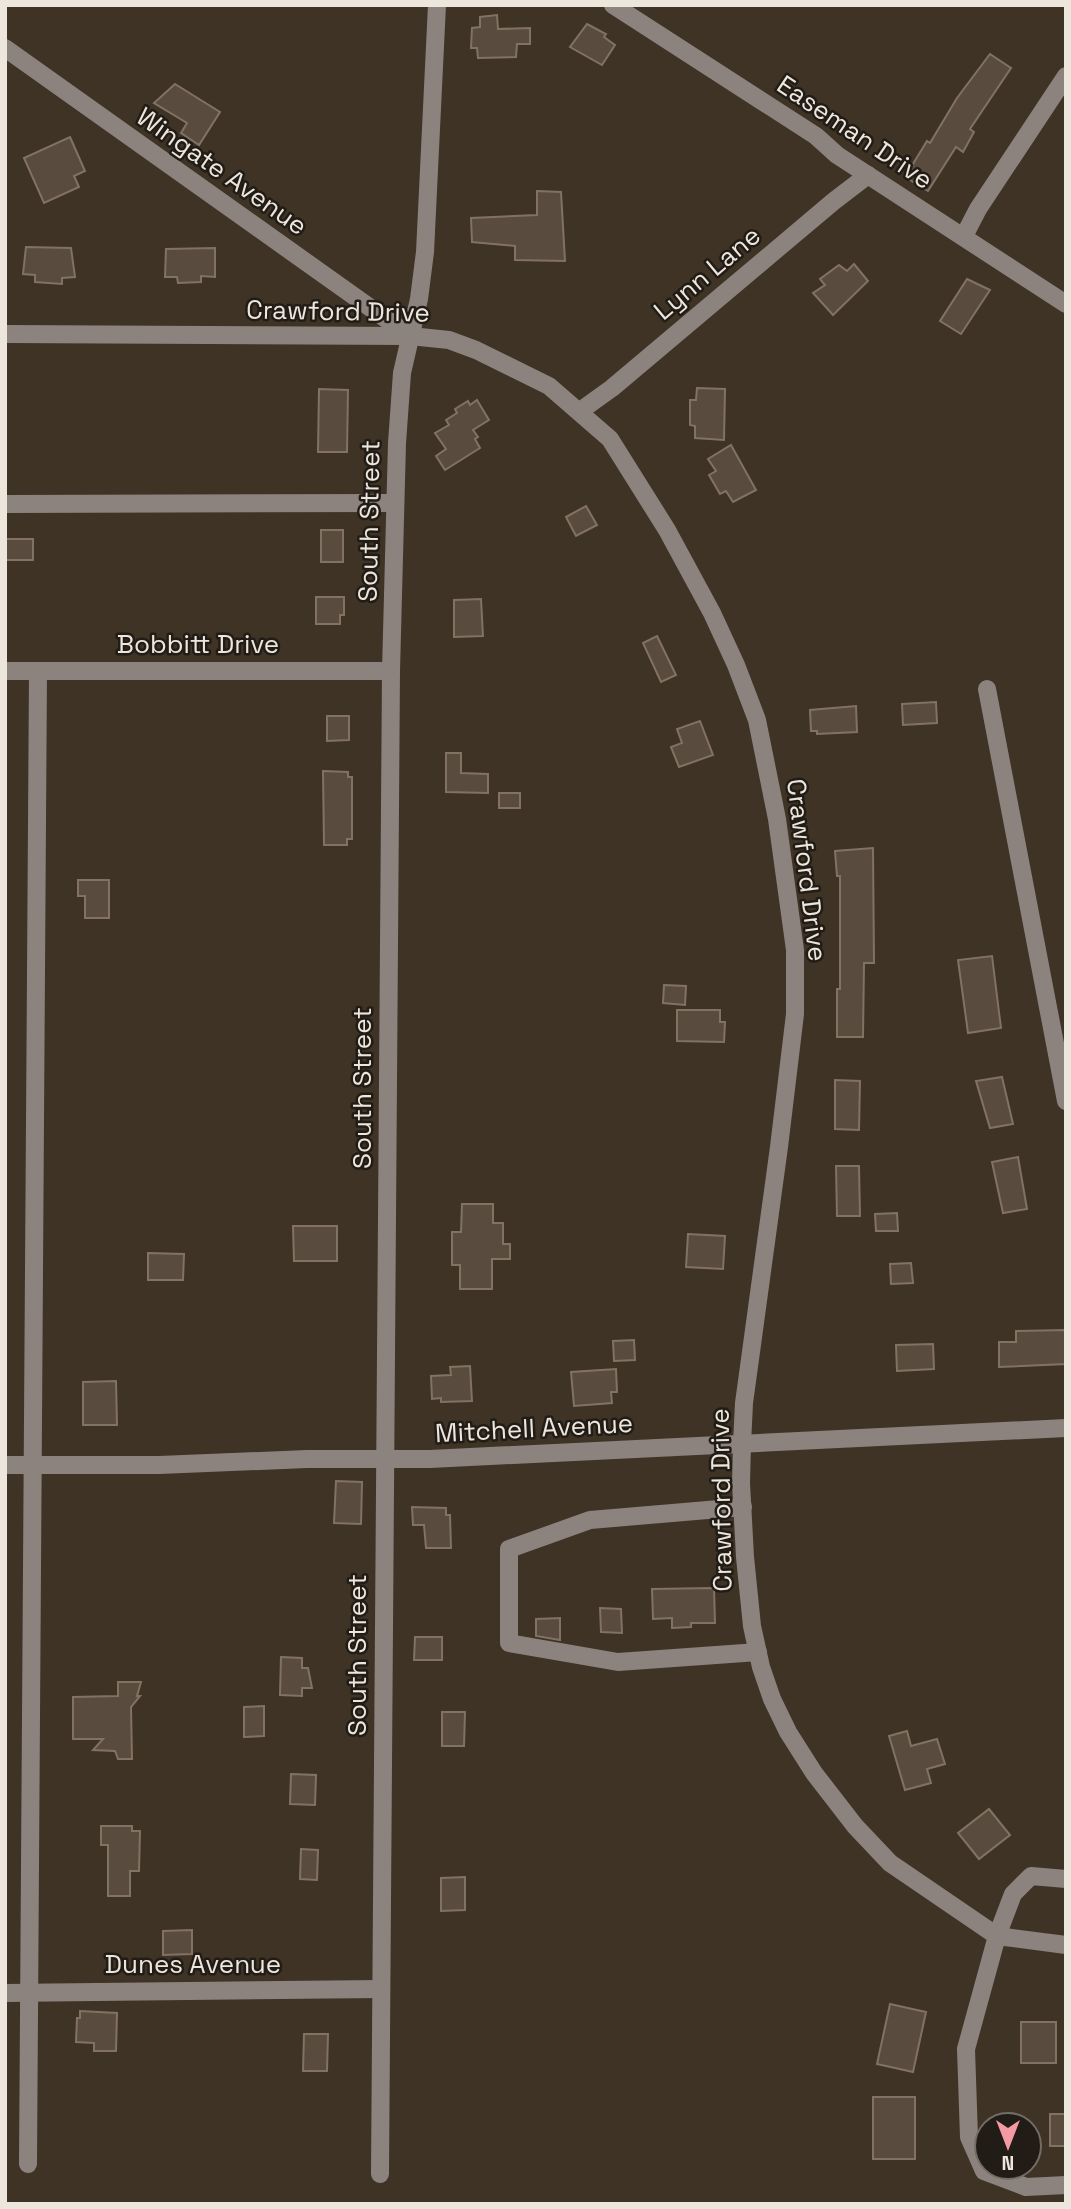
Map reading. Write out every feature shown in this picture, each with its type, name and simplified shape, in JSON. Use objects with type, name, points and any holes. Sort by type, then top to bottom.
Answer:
[{"type":"street","name":"South Street","points":[[380,2174],[391,671],[402,373],[419,299],[425,252],[437,5]]},
{"type":"street","name":"Easeman Drive","points":[[613,5],[816,136],[837,155],[1066,304]]},
{"type":"street","name":"Wingate Avenue","points":[[5,48],[410,336]]},
{"type":"street","points":[[964,236],[978,209],[1066,76]]},
{"type":"street","name":"Lynn Lane","points":[[580,411],[612,388],[868,175]]},
{"type":"street","name":"Crawford Drive","points":[[5,334],[410,336],[449,340],[476,350],[549,386],[610,439],[667,530],[712,612],[757,720],[777,819],[793,924],[794,1014],[744,1403],[742,1444],[743,1507],[752,1626],[772,1699],[788,1732],[814,1773],[855,1826],[890,1863],[997,1936],[1066,1945]]},
{"type":"street","points":[[5,504],[396,503]]},
{"type":"street","name":"Bobbitt Drive","points":[[5,671],[391,671]]},
{"type":"street","points":[[28,2164],[38,673]]},
{"type":"street","points":[[987,689],[1066,1101]]},
{"type":"street","name":"Mitchell Avenue","points":[[5,1465],[385,1460],[1066,1428]]},
{"type":"street","points":[[743,1507],[590,1520],[509,1549],[509,1643],[618,1662],[758,1652]]},
{"type":"street","points":[[1066,1879],[1031,1877],[1013,1894],[997,1936],[966,2049],[969,2137],[984,2171],[1026,2187],[1066,2185]]},
{"type":"street","name":"Dunes Avenue","points":[[5,1993],[381,1990]]},
{"type":"building","points":[[497,15],[498,29],[530,28],[530,44],[517,44],[516,57],[478,58],[477,48],[471,48],[472,28],[480,27],[480,17]]},
{"type":"building","points":[[587,24],[606,34],[604,37],[615,45],[602,65],[570,47]]},
{"type":"building","points":[[990,54],[1011,68],[970,129],[974,132],[963,152],[956,147],[928,191],[905,177],[927,141],[930,143],[957,98]]},
{"type":"building","points":[[175,84],[220,112],[199,145],[181,133],[187,123],[154,103]]},
{"type":"building","points":[[70,137],[85,171],[74,176],[79,187],[44,203],[24,158]]},
{"type":"building","points":[[537,191],[561,192],[565,261],[515,260],[515,246],[472,242],[471,218],[537,215]]},
{"type":"building","points":[[26,247],[71,248],[75,277],[62,278],[62,284],[35,282],[35,275],[23,274]]},
{"type":"building","points":[[215,248],[215,277],[201,276],[201,282],[178,283],[177,277],[165,277],[166,249]]},
{"type":"building","points":[[854,264],[868,281],[833,315],[813,293],[825,285],[820,279],[839,265],[847,271]]},
{"type":"building","points":[[967,279],[990,290],[961,334],[940,321]]},
{"type":"building","points":[[697,388],[725,389],[724,440],[695,438],[695,426],[690,425],[690,400],[696,400]]},
{"type":"building","points":[[319,389],[348,390],[347,452],[318,452]]},
{"type":"building","points":[[477,400],[489,420],[473,430],[478,437],[475,439],[480,448],[445,470],[436,456],[446,449],[435,433],[449,425],[446,420],[457,413],[455,409],[468,401],[470,405]]},
{"type":"building","points":[[731,445],[756,490],[733,502],[726,491],[720,494],[709,475],[716,471],[708,459]]},
{"type":"building","points":[[586,506],[597,525],[576,536],[566,517]]},
{"type":"building","points":[[321,530],[343,530],[343,562],[321,562]]},
{"type":"building","points":[[5,539],[33,539],[33,560],[5,560]]},
{"type":"building","points":[[316,597],[344,597],[344,615],[340,615],[340,624],[316,624]]},
{"type":"building","points":[[481,599],[483,636],[454,637],[454,600]]},
{"type":"building","points":[[657,636],[676,675],[661,682],[643,643]]},
{"type":"building","points":[[936,702],[937,723],[903,725],[902,704]]},
{"type":"building","points":[[856,706],[857,732],[817,734],[817,731],[811,731],[810,710]]},
{"type":"building","points":[[327,716],[349,716],[349,740],[327,741]]},
{"type":"building","points":[[700,721],[713,755],[679,767],[671,747],[682,743],[677,729]]},
{"type":"building","points":[[446,753],[461,753],[461,773],[488,774],[488,793],[446,792]]},
{"type":"building","points":[[323,771],[348,772],[348,777],[352,777],[352,839],[347,839],[347,845],[324,845]]},
{"type":"building","points":[[499,793],[520,793],[520,808],[499,808]]},
{"type":"building","points":[[873,848],[874,963],[864,963],[863,1037],[837,1037],[837,989],[840,989],[840,876],[837,876],[835,851]]},
{"type":"building","points":[[78,880],[109,880],[109,918],[85,918],[85,896],[78,896]]},
{"type":"building","points":[[992,956],[1001,1028],[968,1033],[958,960]]},
{"type":"building","points":[[664,985],[686,986],[685,1005],[663,1003]]},
{"type":"building","points":[[677,1010],[720,1010],[720,1022],[725,1022],[724,1042],[677,1041]]},
{"type":"building","points":[[1002,1077],[1013,1124],[990,1128],[976,1081]]},
{"type":"building","points":[[835,1080],[860,1081],[859,1130],[835,1129]]},
{"type":"building","points":[[1018,1157],[1027,1209],[1003,1213],[992,1162]]},
{"type":"building","points":[[836,1166],[859,1166],[860,1216],[837,1216]]},
{"type":"building","points":[[462,1204],[493,1204],[493,1223],[503,1223],[503,1244],[510,1244],[510,1259],[492,1259],[492,1289],[460,1289],[460,1265],[452,1265],[452,1232],[461,1232]]},
{"type":"building","points":[[897,1213],[898,1231],[876,1231],[875,1214]]},
{"type":"building","points":[[293,1226],[337,1226],[337,1261],[294,1261]]},
{"type":"building","points":[[688,1234],[725,1236],[723,1269],[686,1267]]},
{"type":"building","points":[[148,1253],[184,1254],[183,1280],[148,1280]]},
{"type":"building","points":[[911,1263],[913,1283],[891,1284],[890,1264]]},
{"type":"building","points":[[1066,1330],[1066,1364],[999,1367],[999,1342],[1016,1342],[1016,1331]]},
{"type":"building","points":[[634,1340],[635,1360],[614,1361],[613,1341]]},
{"type":"building","points":[[933,1344],[934,1369],[897,1371],[896,1345]]},
{"type":"building","points":[[470,1366],[472,1401],[441,1402],[441,1398],[432,1399],[431,1376],[451,1375],[450,1367]]},
{"type":"building","points":[[616,1369],[617,1392],[611,1392],[612,1403],[574,1406],[571,1372]]},
{"type":"building","points":[[116,1381],[117,1425],[83,1425],[83,1382]]},
{"type":"building","points":[[336,1481],[362,1482],[361,1524],[334,1523]]},
{"type":"building","points":[[412,1507],[446,1508],[446,1515],[450,1515],[451,1548],[426,1548],[424,1525],[413,1525]]},
{"type":"building","points":[[714,1588],[715,1623],[691,1623],[691,1627],[672,1628],[672,1618],[653,1619],[652,1589]]},
{"type":"building","points":[[600,1608],[621,1609],[622,1633],[601,1632]]},
{"type":"building","points":[[560,1618],[560,1640],[536,1636],[536,1619]]},
{"type":"building","points":[[415,1637],[442,1637],[442,1660],[414,1660]]},
{"type":"building","points":[[281,1657],[302,1658],[302,1668],[308,1668],[312,1688],[302,1688],[302,1696],[280,1695]]},
{"type":"building","points":[[118,1682],[141,1682],[137,1696],[140,1696],[131,1707],[132,1759],[118,1759],[115,1751],[93,1750],[103,1739],[73,1739],[73,1697],[118,1696]]},
{"type":"building","points":[[264,1706],[264,1736],[244,1737],[244,1707]]},
{"type":"building","points":[[442,1712],[465,1712],[464,1746],[442,1746]]},
{"type":"building","points":[[907,1731],[911,1746],[937,1739],[945,1764],[927,1769],[931,1783],[905,1790],[889,1736]]},
{"type":"building","points":[[291,1774],[316,1775],[315,1805],[290,1804]]},
{"type":"building","points":[[989,1809],[1010,1835],[979,1859],[958,1833]]},
{"type":"building","points":[[101,1826],[132,1826],[132,1831],[140,1831],[139,1871],[130,1871],[130,1896],[108,1896],[108,1845],[101,1845]]},
{"type":"building","points":[[301,1849],[318,1850],[317,1880],[300,1879]]},
{"type":"building","points":[[465,1877],[465,1910],[441,1911],[441,1878]]},
{"type":"building","points":[[192,1930],[192,1954],[163,1955],[163,1931]]},
{"type":"building","points":[[890,2004],[926,2012],[913,2072],[877,2064]]},
{"type":"building","points":[[80,2011],[117,2013],[116,2051],[94,2051],[94,2043],[76,2042]]},
{"type":"building","points":[[1021,2022],[1056,2022],[1056,2063],[1021,2063]]},
{"type":"building","points":[[304,2034],[328,2034],[327,2071],[303,2071]]},
{"type":"building","points":[[873,2097],[915,2097],[915,2159],[873,2159]]},
{"type":"building","points":[[1050,2114],[1066,2114],[1066,2146],[1050,2146]]}]
